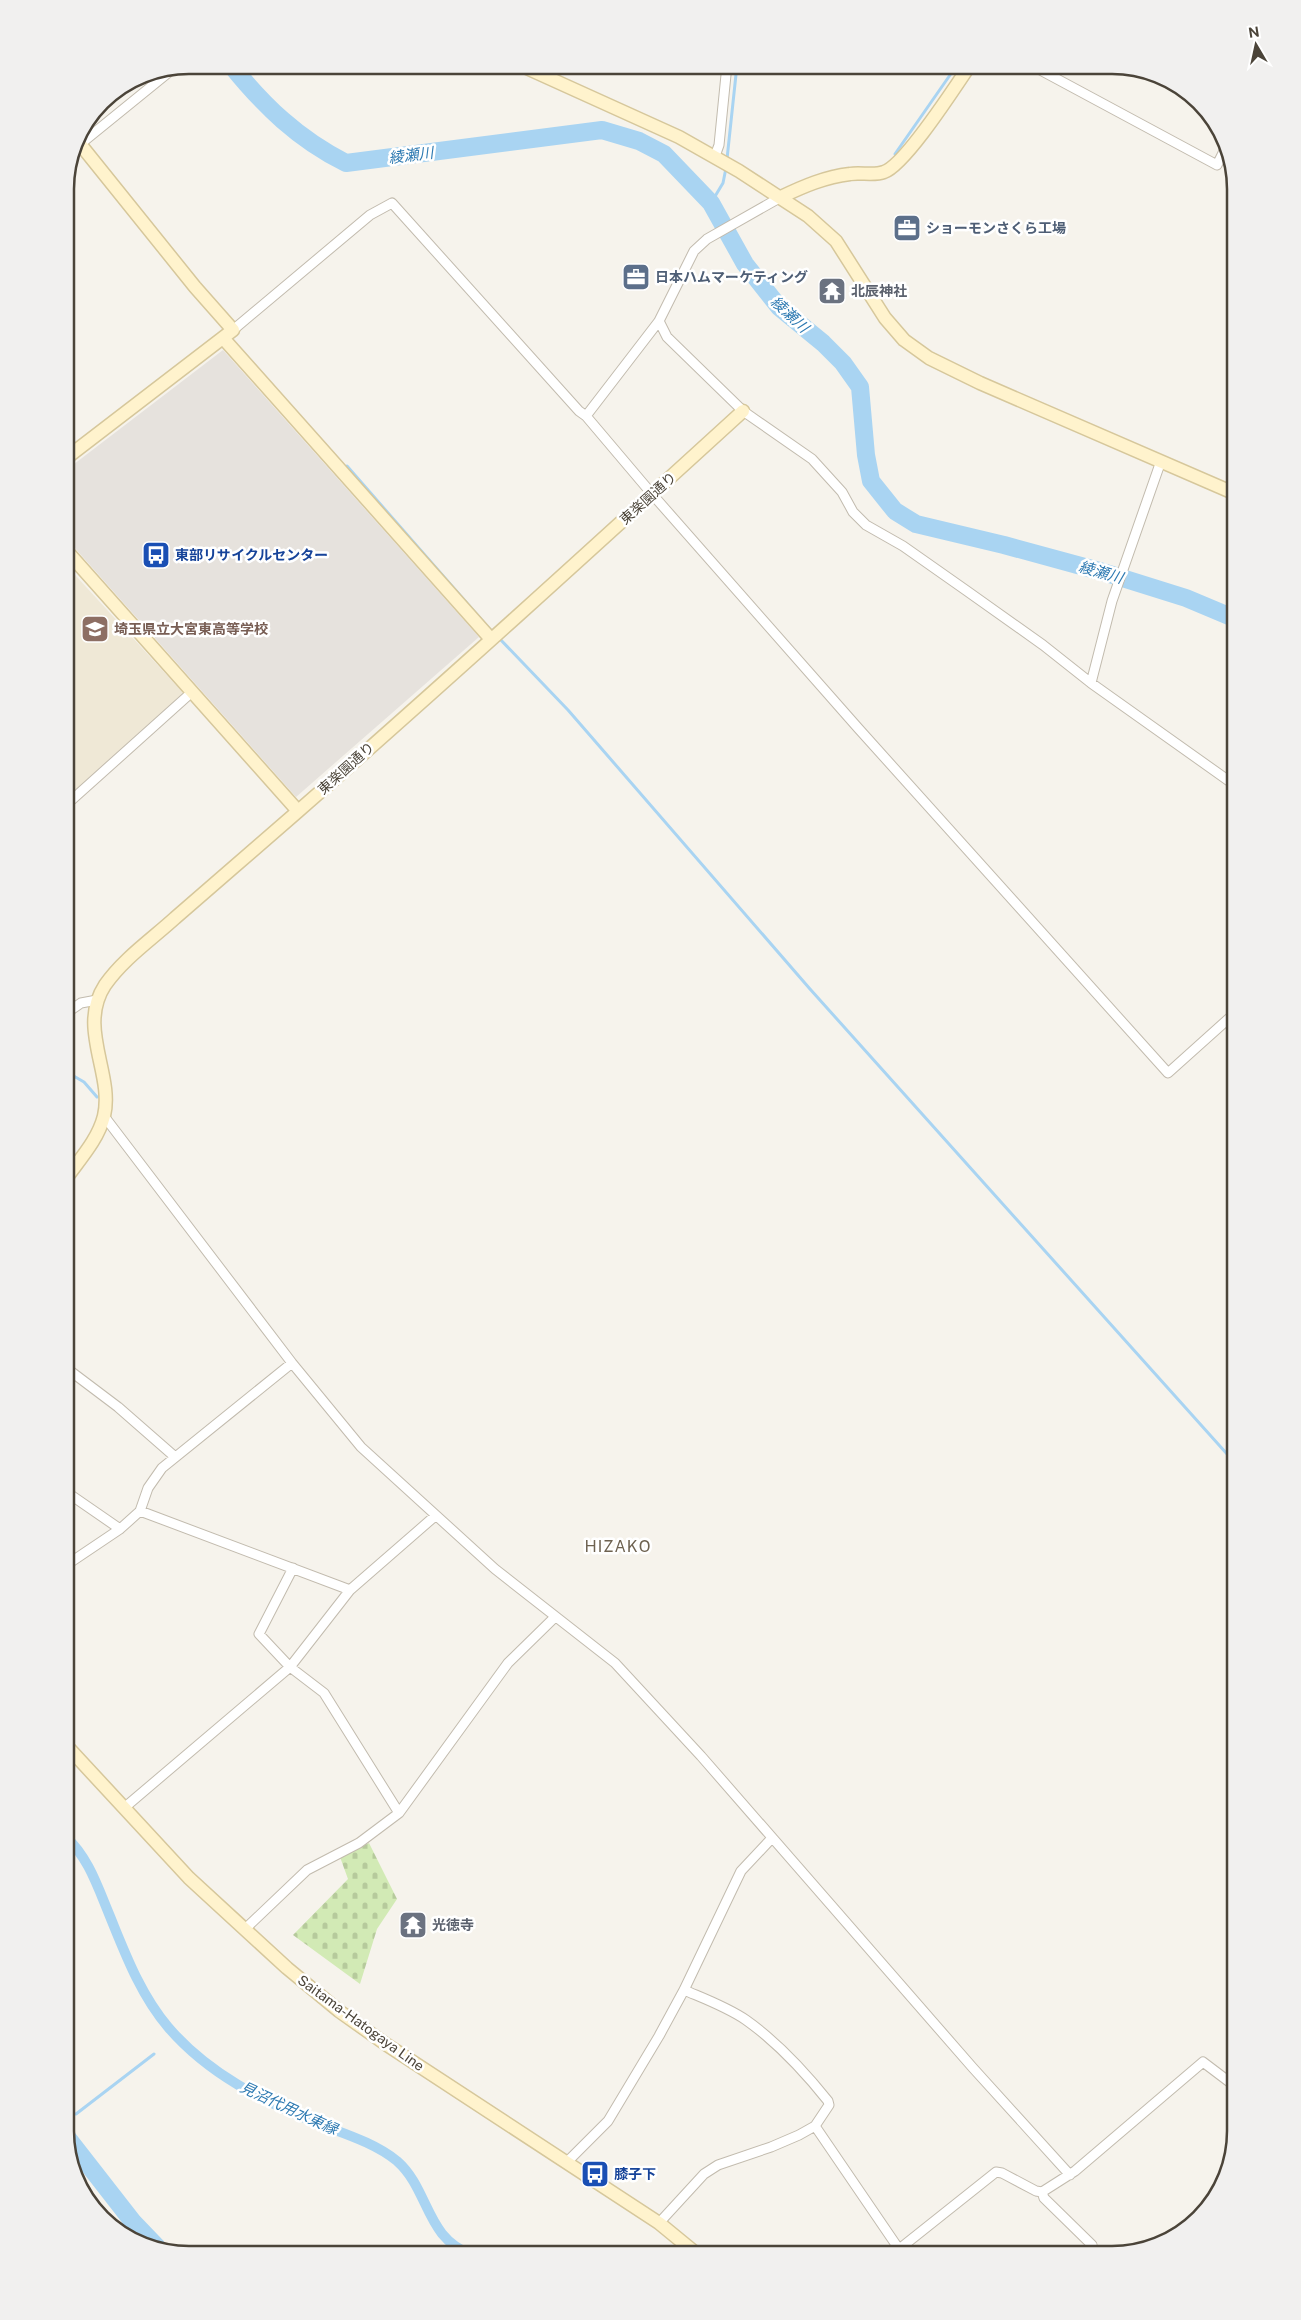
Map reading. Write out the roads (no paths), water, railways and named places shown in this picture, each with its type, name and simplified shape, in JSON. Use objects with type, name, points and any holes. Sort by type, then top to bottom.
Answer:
[{"type":"street","points":[[544,74],[633,114],[718,158],[808,216],[836,241],[885,318],[904,340],[929,358],[980,383],[1227,490]]},
{"type":"street","points":[[718,158],[726,74]]},
{"type":"street","points":[[586,416],[659,321],[694,251],[708,239],[781,197],[816,181],[832,176],[884,173],[893,167],[920,134],[963,74]]},
{"type":"street","points":[[1048,74],[1217,164],[1222,155]]},
{"type":"street","points":[[88,135],[162,77]]},
{"type":"street","points":[[81,150],[195,287],[228,334],[490,638]]},
{"type":"street","points":[[74,452],[228,334],[370,215],[392,203],[579,411],[586,416],[652,494],[1168,1073],[1227,1020]]},
{"type":"street","points":[[659,321],[667,337],[743,411],[812,459],[842,492],[853,512],[866,525],[903,546],[963,587],[1227,780]]},
{"type":"street","name":"東楽園通り","points":[[74,1168],[90,1147],[104,1116],[104,1095],[95,1032],[97,1000],[106,984],[124,964],[298,811],[743,411]]},
{"type":"street","points":[[1091,682],[1112,601],[1161,461]]},
{"type":"street","points":[[74,559],[298,811]]},
{"type":"street","points":[[74,798],[192,692]]},
{"type":"street","points":[[74,1008],[81,1003],[97,1000]]},
{"type":"street","points":[[104,1116],[292,1363],[361,1447],[495,1569],[615,1663],[701,1756],[1070,2175]]},
{"type":"street","points":[[74,1560],[120,1529],[140,1511],[148,1488],[162,1468],[174,1456],[292,1363]]},
{"type":"street","points":[[74,1374],[118,1407],[174,1456]]},
{"type":"street","points":[[74,1497],[120,1529]]},
{"type":"street","points":[[140,1511],[350,1590]]},
{"type":"street","points":[[124,1808],[290,1667],[350,1590],[435,1516]]},
{"type":"street","points":[[293,1568],[259,1634],[290,1667],[324,1693],[399,1813]]},
{"type":"street","points":[[244,1930],[307,1870],[359,1843],[399,1813],[508,1663],[555,1617]]},
{"type":"street","name":"Saitama-Hatogaya Line","points":[[74,1754],[189,1878],[287,1968],[340,2011],[566,2164],[658,2223],[687,2246]]},
{"type":"street","points":[[566,2164],[608,2121],[684,1990],[741,1870],[772,1838]]},
{"type":"street","points":[[658,2223],[704,2174],[718,2165],[771,2147],[816,2126],[829,2105],[828,2101],[790,2058],[745,2020],[684,1990]]},
{"type":"street","points":[[908,2246],[996,2172],[1042,2192],[1070,2175],[1203,2062],[1227,2080]]},
{"type":"street","points":[[816,2126],[895,2246]]},
{"type":"street","points":[[1042,2192],[1044,2198],[1091,2246]]},
{"type":"waterway","name":"綾瀬川","points":[[239,74],[269,108],[297,132],[346,163],[602,130],[639,141],[664,154],[711,203],[745,264],[779,307],[823,343],[843,363],[860,387],[866,455],[871,481],[895,511],[916,524],[1004,545],[1103,572],[1186,598],[1227,615]]},
{"type":"waterway","points":[[727,159],[736,74]]},
{"type":"waterway","points":[[895,154],[951,74]]},
{"type":"waterway","points":[[711,203],[723,183],[726,168]]},
{"type":"waterway","points":[[347,466],[493,633]]},
{"type":"waterway","points":[[498,637],[568,710],[810,989],[1227,1454]]},
{"type":"waterway","points":[[74,1076],[84,1082],[97,1097]]},
{"type":"waterway","name":"見沼代用水東縁","points":[[74,1845],[91,1872],[141,1987],[158,2014],[184,2044],[219,2072],[257,2096],[360,2140],[379,2149],[397,2161],[408,2173],[437,2226],[455,2246]]},
{"type":"waterway","points":[[76,2114],[154,2054]]},
{"type":"waterway","points":[[75,2148],[133,2222],[149,2239]]},
{"type":"place","name":"ショーモンさくら工場","points":[[907,228]]},
{"type":"place","name":"日本ハムマーケティング","points":[[636,277]]},
{"type":"place","name":"北辰神社","points":[[832,291]]},
{"type":"place","name":"東部リサイクルセンター","points":[[156,555]]},
{"type":"place","name":"埼玉県立大宮東高等学校","points":[[95,629]]},
{"type":"place","name":"光徳寺","points":[[413,1925]]},
{"type":"place","name":"膝子下","points":[[595,2174]]},
{"type":"district","name":"HIZAKO","points":[[618,1546]]}]
